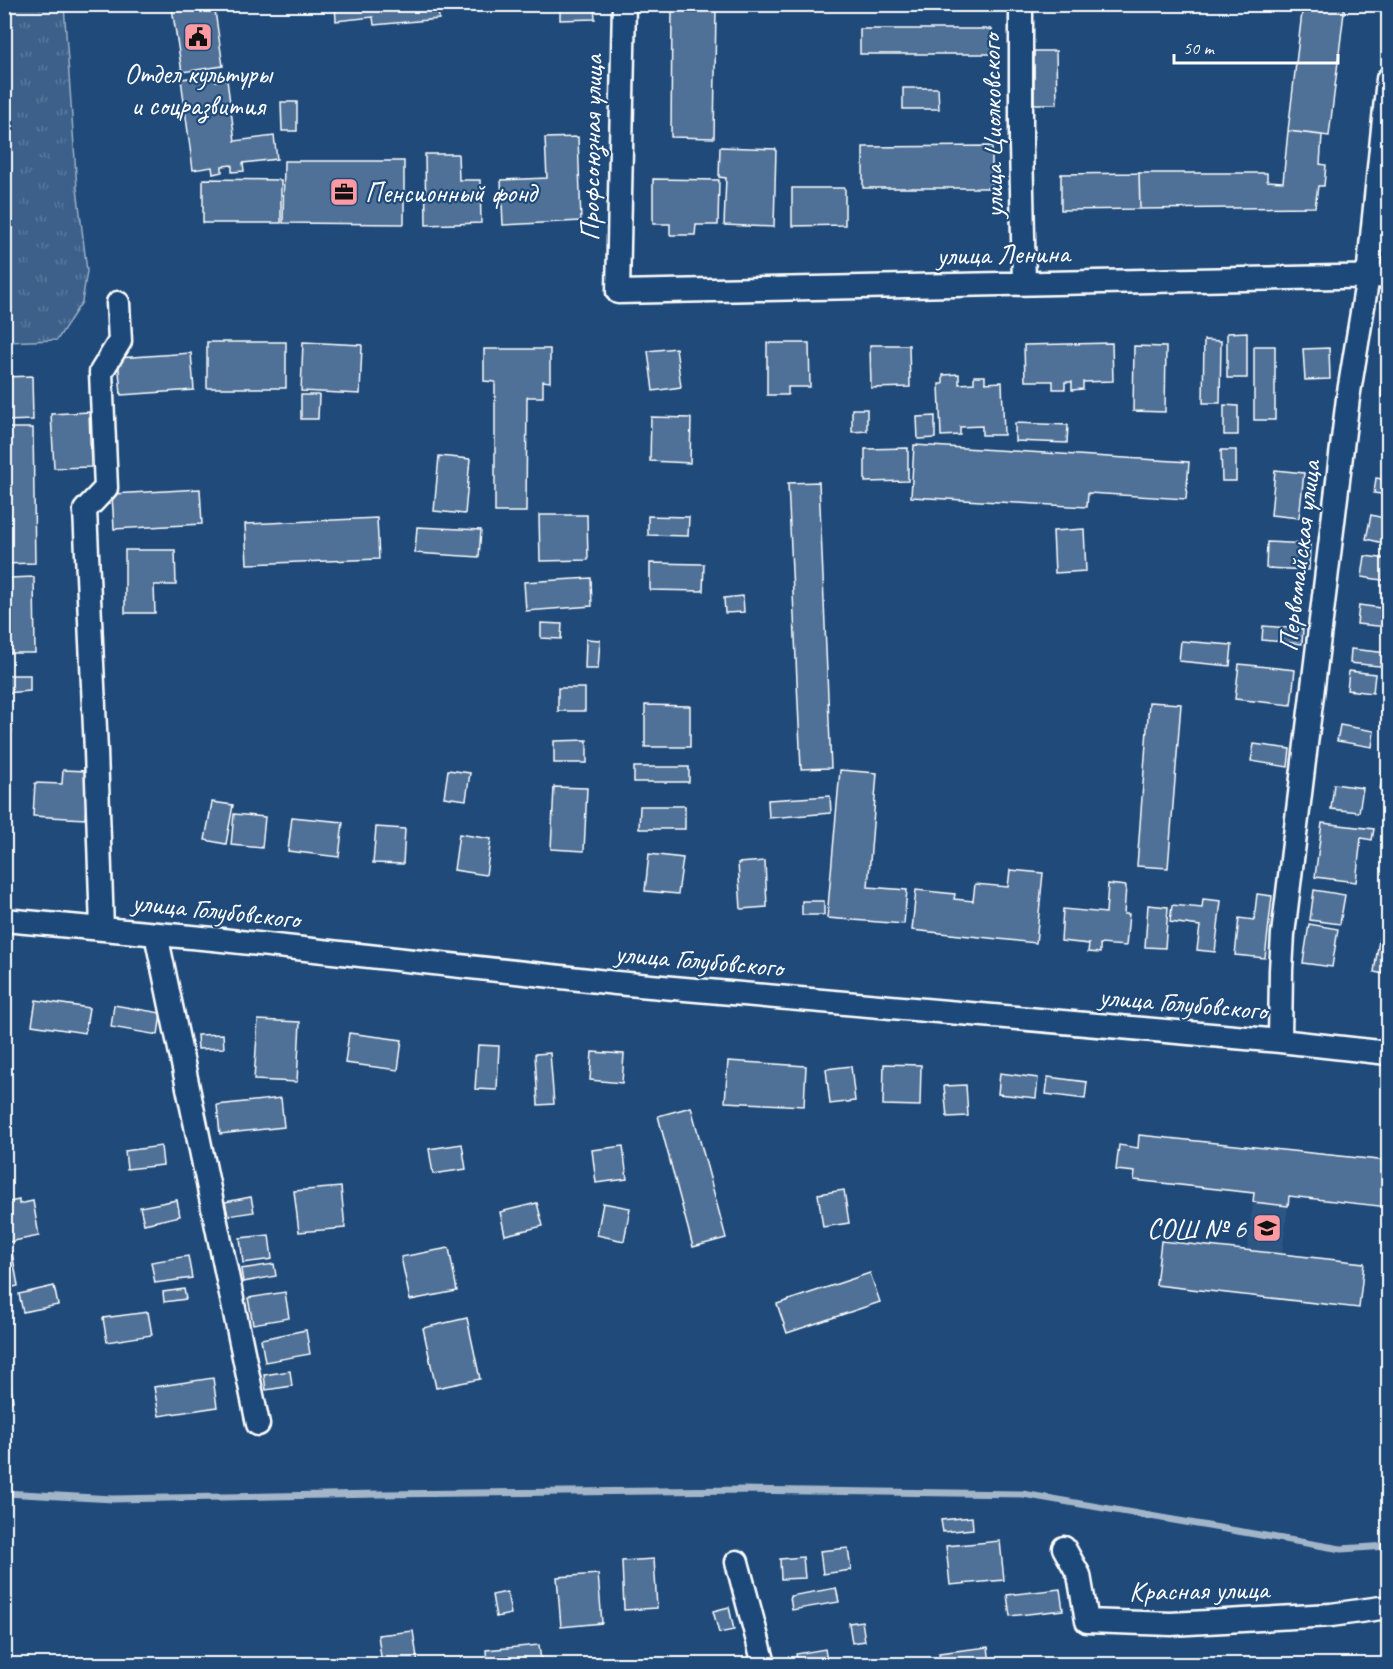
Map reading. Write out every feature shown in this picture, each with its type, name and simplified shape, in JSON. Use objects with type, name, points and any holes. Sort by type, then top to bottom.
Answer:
[{"type":"street","name":"Профсоюзная улица","points":[[618,292],[624,4]]},
{"type":"street","name":"улица Циолковского","points":[[1021,4],[1024,283]]},
{"type":"street","name":"Первомайская улица","points":[[1280,1041],[1283,934],[1348,398],[1378,276],[1389,79]]},
{"type":"street","name":"улица Ленина","points":[[618,292],[1378,276]]},
{"type":"street","points":[[102,929],[85,510],[106,488],[101,372],[120,341],[118,303]]},
{"type":"street","name":"улица Голубовского","points":[[4,920],[616,983],[1280,1041],[1389,1053]]},
{"type":"street","points":[[156,934],[258,1424]]},
{"type":"street","name":"Красная улица","points":[[1064,1548],[1079,1575],[1087,1621],[1171,1624],[1331,1616],[1389,1608]]},
{"type":"street","points":[[737,1562],[764,1665]]},
{"type":"shaded area","name":"СОШ № 6","points":[[1253,1202],[1288,1206],[1282,1254],[1247,1251]]},
{"type":"green space","points":[[4,5],[64,5],[77,188],[87,271],[82,302],[57,340],[5,342]]},
{"type":"building","name":"Отдел культуры и соцразвития","points":[[214,4],[223,66],[182,72],[172,8]]},
{"type":"building","points":[[335,4],[438,4],[439,19],[374,25],[373,17],[336,21]]},
{"type":"building","points":[[560,4],[594,4],[595,19],[560,20]]},
{"type":"building","points":[[1303,4],[1345,4],[1329,136],[1288,131]]},
{"type":"building","points":[[672,8],[716,9],[714,138],[671,137]]},
{"type":"building","points":[[860,29],[992,29],[992,54],[860,54]]},
{"type":"building","points":[[1034,51],[1056,51],[1057,104],[1034,104]]},
{"type":"building","points":[[214,75],[215,81],[227,80],[235,141],[274,136],[277,159],[243,163],[244,171],[232,172],[232,165],[222,166],[222,172],[213,174],[212,167],[193,170],[181,79]]},
{"type":"building","points":[[903,88],[938,88],[939,109],[903,109]]},
{"type":"building","points":[[281,102],[297,102],[297,131],[282,131]]},
{"type":"building","points":[[1288,131],[1322,135],[1320,164],[1326,165],[1324,186],[1318,186],[1315,207],[1140,209],[1139,173],[1267,173],[1267,181],[1283,182]]},
{"type":"building","points":[[578,137],[581,221],[503,225],[501,180],[547,178],[545,138]]},
{"type":"building","points":[[992,146],[992,188],[863,188],[863,147]]},
{"type":"building","points":[[720,147],[776,149],[774,227],[724,225],[726,178],[719,177]]},
{"type":"building","points":[[425,154],[458,154],[459,180],[480,180],[481,223],[426,225]]},
{"type":"building","name":"Пенсионный фонд","points":[[284,161],[404,161],[404,224],[283,223]]},
{"type":"building","points":[[1139,173],[1140,209],[1061,210],[1061,174]]},
{"type":"building","points":[[203,179],[281,180],[281,223],[203,223]]},
{"type":"building","points":[[653,179],[719,180],[718,225],[696,225],[695,235],[670,235],[670,224],[653,224]]},
{"type":"building","points":[[792,188],[845,188],[845,225],[792,226]]},
{"type":"building","points":[[1247,332],[1247,378],[1227,378],[1227,333]]},
{"type":"building","points":[[1204,340],[1221,341],[1220,403],[1203,403]]},
{"type":"building","points":[[207,342],[286,342],[286,388],[207,388]]},
{"type":"building","points":[[303,342],[362,345],[360,394],[301,391]]},
{"type":"building","points":[[767,343],[809,343],[810,387],[788,387],[788,395],[767,395]]},
{"type":"building","points":[[1112,343],[1113,381],[1083,382],[1083,389],[1072,390],[1072,382],[1065,382],[1065,389],[1053,389],[1053,381],[1025,381],[1024,345]]},
{"type":"building","points":[[870,345],[909,345],[910,387],[871,388]]},
{"type":"building","points":[[1134,346],[1166,347],[1165,412],[1133,411]]},
{"type":"building","points":[[1254,346],[1275,346],[1275,420],[1254,420]]},
{"type":"building","points":[[676,348],[681,387],[653,391],[648,351]]},
{"type":"building","points":[[1329,348],[1330,379],[1305,380],[1303,349]]},
{"type":"building","points":[[484,349],[550,349],[550,382],[543,381],[543,397],[527,397],[526,512],[495,512],[495,382],[484,381]]},
{"type":"building","points":[[191,353],[194,390],[121,395],[118,358]]},
{"type":"building","points":[[959,374],[959,384],[974,383],[974,376],[985,376],[985,383],[1002,382],[1004,435],[982,435],[982,426],[960,427],[960,435],[941,436],[939,384],[943,384],[943,375]]},
{"type":"building","points":[[32,376],[33,420],[4,421],[4,377]]},
{"type":"building","points":[[1382,383],[1388,384],[1388,398],[1381,397]]},
{"type":"building","points":[[301,395],[319,395],[318,419],[301,419]]},
{"type":"building","points":[[1224,405],[1238,406],[1238,435],[1224,435]]},
{"type":"building","points":[[852,409],[867,409],[867,431],[852,432]]},
{"type":"building","points":[[89,412],[91,467],[54,468],[51,414]]},
{"type":"building","points":[[935,416],[935,438],[918,439],[917,417]]},
{"type":"building","points":[[651,417],[691,418],[690,463],[650,461]]},
{"type":"building","points":[[1015,423],[1068,425],[1067,443],[1015,441]]},
{"type":"building","points":[[4,428],[33,428],[35,563],[4,564]]},
{"type":"building","points":[[914,445],[1189,462],[1186,499],[1088,493],[1087,507],[911,497]]},
{"type":"building","points":[[908,448],[908,481],[865,482],[865,449]]},
{"type":"building","points":[[1221,450],[1236,450],[1236,481],[1222,481]]},
{"type":"building","points":[[439,456],[470,459],[465,514],[434,511]]},
{"type":"building","points":[[1275,470],[1304,473],[1299,518],[1271,515]]},
{"type":"building","points":[[1376,478],[1388,480],[1388,495],[1374,493]]},
{"type":"building","points":[[819,482],[831,768],[801,769],[788,483]]},
{"type":"building","points":[[200,489],[202,524],[114,529],[112,494]]},
{"type":"building","points":[[539,515],[587,515],[588,560],[540,561]]},
{"type":"building","points":[[1371,515],[1388,519],[1388,544],[1366,539]]},
{"type":"building","points":[[648,516],[689,517],[688,536],[648,535]]},
{"type":"building","points":[[377,518],[379,559],[247,564],[245,524]]},
{"type":"building","points":[[417,527],[481,530],[479,557],[415,553]]},
{"type":"building","points":[[1084,529],[1086,571],[1055,573],[1053,531]]},
{"type":"building","points":[[1267,542],[1310,544],[1309,570],[1266,568]]},
{"type":"building","points":[[125,550],[175,550],[176,585],[154,585],[155,613],[125,613]]},
{"type":"building","points":[[1365,556],[1388,559],[1388,581],[1362,577]]},
{"type":"building","points":[[650,563],[704,564],[703,591],[650,590]]},
{"type":"building","points":[[34,577],[35,653],[10,653],[9,578]]},
{"type":"building","points":[[591,578],[592,606],[526,611],[524,582]]},
{"type":"building","points":[[743,596],[744,612],[725,613],[724,598]]},
{"type":"building","points":[[1359,605],[1388,609],[1388,627],[1357,624]]},
{"type":"building","points":[[541,623],[562,624],[561,639],[541,638]]},
{"type":"building","points":[[1263,626],[1303,629],[1302,644],[1262,640]]},
{"type":"building","points":[[586,639],[600,640],[598,669],[585,669]]},
{"type":"building","points":[[1181,641],[1232,645],[1230,666],[1179,661]]},
{"type":"building","points":[[1351,649],[1388,653],[1388,667],[1350,663]]},
{"type":"building","points":[[1239,664],[1295,670],[1291,705],[1235,699]]},
{"type":"building","points":[[1349,671],[1375,674],[1373,693],[1347,690]]},
{"type":"building","points":[[4,675],[30,675],[30,691],[4,693]]},
{"type":"building","points":[[558,688],[585,688],[585,711],[558,711]]},
{"type":"building","points":[[1149,702],[1181,704],[1168,868],[1137,866]]},
{"type":"building","points":[[645,705],[690,706],[690,747],[645,747]]},
{"type":"building","points":[[1340,725],[1374,731],[1372,747],[1337,741]]},
{"type":"building","points":[[4,729],[12,730],[8,765],[4,765]]},
{"type":"building","points":[[587,740],[587,763],[554,763],[554,741]]},
{"type":"building","points":[[1254,744],[1290,749],[1288,767],[1251,761]]},
{"type":"building","points":[[634,767],[689,767],[689,782],[634,782]]},
{"type":"building","points":[[63,770],[88,771],[85,819],[33,816],[35,783],[62,784]]},
{"type":"building","points":[[448,770],[470,773],[466,800],[444,797]]},
{"type":"building","points":[[840,770],[877,773],[868,887],[907,890],[904,924],[827,918]]},
{"type":"building","points":[[1383,770],[1388,771],[1388,791],[1380,790]]},
{"type":"building","points":[[1334,784],[1363,788],[1359,812],[1331,809]]},
{"type":"building","points":[[554,787],[587,788],[584,851],[551,849]]},
{"type":"building","points":[[830,796],[831,813],[769,818],[768,800]]},
{"type":"building","points":[[212,802],[233,805],[226,844],[205,840]]},
{"type":"building","points":[[640,806],[685,806],[685,829],[639,829]]},
{"type":"building","points":[[234,814],[265,817],[262,848],[231,845]]},
{"type":"building","points":[[292,817],[343,822],[339,857],[288,851]]},
{"type":"building","points":[[1322,823],[1374,829],[1372,840],[1361,838],[1356,882],[1315,877]]},
{"type":"building","points":[[376,827],[405,829],[403,864],[373,863]]},
{"type":"building","points":[[459,834],[491,839],[486,875],[454,870]]},
{"type":"building","points":[[649,854],[683,858],[678,894],[645,891]]},
{"type":"building","points":[[765,861],[767,907],[741,909],[738,863]]},
{"type":"building","points":[[1010,870],[1043,873],[1036,943],[912,930],[916,890],[955,894],[954,899],[973,901],[975,884],[1008,887]]},
{"type":"building","points":[[1108,884],[1126,886],[1124,914],[1129,914],[1126,946],[1100,944],[1100,953],[1088,952],[1089,944],[1061,941],[1063,909],[1106,913]]},
{"type":"building","points":[[1314,890],[1345,895],[1340,924],[1310,920]]},
{"type":"building","points":[[1257,894],[1272,896],[1265,958],[1235,955],[1239,918],[1254,920]]},
{"type":"building","points":[[1203,899],[1221,901],[1215,952],[1197,950],[1200,926],[1170,922],[1172,905],[1202,908]]},
{"type":"building","points":[[802,901],[824,901],[824,915],[802,915]]},
{"type":"building","points":[[1148,905],[1168,907],[1165,948],[1145,947]]},
{"type":"building","points":[[1383,915],[1388,916],[1388,975],[1374,972]]},
{"type":"building","points":[[1309,924],[1338,929],[1332,967],[1303,963]]},
{"type":"building","points":[[36,1000],[89,1008],[85,1033],[32,1025]]},
{"type":"building","points":[[114,1005],[161,1013],[158,1035],[111,1027]]},
{"type":"building","points":[[258,1020],[300,1022],[297,1082],[254,1080]]},
{"type":"building","points":[[349,1033],[402,1040],[398,1070],[345,1063]]},
{"type":"building","points":[[223,1034],[224,1048],[198,1049],[197,1035]]},
{"type":"building","points":[[478,1045],[499,1046],[497,1090],[475,1089]]},
{"type":"building","points":[[592,1052],[624,1054],[622,1083],[590,1080]]},
{"type":"building","points":[[550,1053],[554,1104],[538,1105],[535,1054]]},
{"type":"building","points":[[728,1061],[806,1066],[804,1106],[725,1102]]},
{"type":"building","points":[[884,1064],[921,1065],[920,1106],[883,1105]]},
{"type":"building","points":[[851,1066],[855,1101],[830,1104],[826,1069]]},
{"type":"building","points":[[1000,1073],[1038,1078],[1036,1098],[998,1094]]},
{"type":"building","points":[[1048,1077],[1087,1082],[1085,1099],[1046,1094]]},
{"type":"building","points":[[966,1085],[968,1116],[947,1117],[944,1086]]},
{"type":"building","points":[[281,1098],[284,1127],[220,1134],[217,1105]]},
{"type":"building","points":[[691,1107],[726,1238],[693,1247],[658,1116]]},
{"type":"building","points":[[1139,1135],[1388,1161],[1388,1207],[1289,1196],[1288,1206],[1253,1202],[1254,1193],[1134,1180],[1135,1172],[1116,1170],[1119,1145],[1138,1148]]},
{"type":"building","points":[[462,1144],[466,1169],[433,1174],[429,1149]]},
{"type":"building","points":[[161,1146],[163,1165],[127,1169],[125,1151]]},
{"type":"building","points":[[623,1146],[627,1179],[596,1183],[592,1150]]},
{"type":"building","points":[[341,1187],[345,1228],[299,1232],[294,1191]]},
{"type":"building","points":[[844,1190],[849,1223],[823,1227],[818,1194]]},
{"type":"building","points":[[251,1197],[254,1212],[228,1216],[225,1202]]},
{"type":"building","points":[[19,1200],[19,1204],[33,1201],[39,1236],[4,1243],[4,1203]]},
{"type":"building","points":[[177,1200],[180,1216],[144,1224],[140,1207]]},
{"type":"building","points":[[537,1203],[543,1226],[505,1235],[500,1212]]},
{"type":"building","points":[[603,1203],[630,1208],[624,1241],[597,1235]]},
{"type":"building","points":[[269,1235],[272,1259],[243,1263],[240,1238]]},
{"type":"building","points":[[1161,1241],[1364,1263],[1359,1308],[1156,1285]]},
{"type":"building","points":[[449,1248],[457,1291],[410,1300],[401,1257]]},
{"type":"building","points":[[12,1252],[18,1286],[4,1289],[4,1253]]},
{"type":"building","points":[[188,1256],[192,1278],[155,1283],[151,1262]]},
{"type":"building","points":[[274,1264],[276,1276],[243,1282],[241,1269]]},
{"type":"building","points":[[870,1273],[880,1302],[787,1333],[777,1304]]},
{"type":"building","points":[[54,1286],[58,1305],[23,1312],[19,1294]]},
{"type":"building","points":[[184,1289],[186,1299],[164,1302],[163,1292]]},
{"type":"building","points":[[285,1292],[289,1318],[253,1324],[248,1298]]},
{"type":"building","points":[[148,1312],[152,1335],[107,1342],[103,1318]]},
{"type":"building","points":[[467,1318],[480,1379],[436,1388],[423,1328]]},
{"type":"building","points":[[306,1330],[310,1354],[265,1362],[261,1339]]},
{"type":"building","points":[[8,1367],[13,1401],[4,1403],[4,1368]]},
{"type":"building","points":[[290,1371],[292,1386],[266,1390],[264,1375]]},
{"type":"building","points":[[213,1378],[217,1407],[159,1416],[154,1387]]},
{"type":"building","points":[[972,1517],[973,1529],[943,1532],[941,1520]]},
{"type":"building","points":[[1000,1541],[1004,1580],[950,1585],[946,1546]]},
{"type":"building","points":[[848,1548],[851,1570],[823,1574],[820,1551]]},
{"type":"building","points":[[803,1557],[805,1578],[781,1579],[780,1559]]},
{"type":"building","points":[[654,1559],[657,1608],[624,1610],[622,1561]]},
{"type":"building","points":[[598,1574],[602,1623],[561,1627],[557,1577]]},
{"type":"building","points":[[836,1588],[839,1602],[792,1610],[790,1596]]},
{"type":"building","points":[[1060,1589],[1063,1610],[1010,1616],[1007,1595]]},
{"type":"building","points":[[507,1592],[511,1614],[496,1617],[492,1595]]},
{"type":"building","points":[[729,1607],[734,1630],[719,1633],[713,1611]]},
{"type":"building","points":[[862,1621],[865,1641],[852,1643],[849,1623]]},
{"type":"building","points":[[413,1631],[418,1664],[382,1664],[378,1635]]},
{"type":"building","points":[[539,1645],[541,1661],[487,1664],[486,1650]]},
{"type":"building","points":[[988,1647],[990,1663],[940,1664],[939,1653]]},
{"type":"building","points":[[825,1649],[827,1661],[798,1664],[796,1654]]},
{"type":"waterway","points":[[4,1493],[113,1499],[744,1490],[1023,1494],[1341,1549],[1388,1546]]},
{"type":"place","name":"Отдел культуры и соцразвития","points":[[198,37]]},
{"type":"place","name":"Пенсионный фонд","points":[[344,192]]},
{"type":"place","name":"СОШ № 6","points":[[1267,1228]]}]
